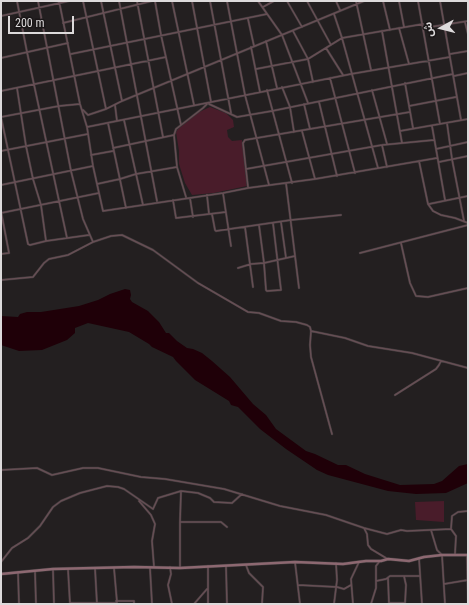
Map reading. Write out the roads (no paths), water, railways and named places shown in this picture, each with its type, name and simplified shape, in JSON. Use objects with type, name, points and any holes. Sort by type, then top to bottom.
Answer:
[{"type":"street","points":[[17,1],[26,52],[40,109],[67,238]]},
{"type":"street","points":[[38,1],[66,138],[71,171],[83,219],[93,242]]},
{"type":"street","points":[[1,16],[69,1]]},
{"type":"street","points":[[84,1],[106,109]]},
{"type":"street","points":[[102,1],[122,101]]},
{"type":"street","points":[[119,1],[158,202]]},
{"type":"street","points":[[137,1],[163,137]]},
{"type":"street","points":[[63,23],[152,1]]},
{"type":"street","points":[[155,1],[181,125]]},
{"type":"street","points":[[172,1],[194,105]]},
{"type":"street","points":[[192,1],[212,102]]},
{"type":"street","points":[[210,1],[231,114]]},
{"type":"street","points":[[227,1],[245,95],[269,185]]},
{"type":"street","points":[[258,1],[282,35],[308,103]]},
{"type":"street","points":[[263,7],[274,1]]},
{"type":"street","points":[[287,1],[302,28]]},
{"type":"street","points":[[307,1],[331,45]]},
{"type":"street","points":[[336,1],[340,11]]},
{"type":"street","points":[[356,1],[371,70]]},
{"type":"street","points":[[81,109],[88,115],[106,109],[137,94],[266,41],[302,28],[364,1]]},
{"type":"street","points":[[383,1],[390,30]]},
{"type":"street","points":[[399,1],[404,27]]},
{"type":"street","points":[[418,1],[437,100],[440,124]]},
{"type":"street","points":[[440,1],[461,120]]},
{"type":"street","points":[[59,2],[81,109],[87,127],[93,166],[103,210],[126,208],[248,188],[338,176],[437,158]]},
{"type":"street","points":[[70,54],[267,14]]},
{"type":"street","points":[[334,14],[378,168]]},
{"type":"street","points":[[248,18],[260,92]]},
{"type":"street","points":[[424,28],[467,22],[468,34]]},
{"type":"street","points":[[256,69],[308,59],[342,38],[423,24]]},
{"type":"street","points":[[399,28],[409,64]]},
{"type":"street","points":[[293,31],[308,59],[313,82]]},
{"type":"street","points":[[382,31],[402,143]]},
{"type":"street","points":[[266,41],[277,88]]},
{"type":"street","points":[[1,58],[68,43]]},
{"type":"street","points":[[326,48],[343,75]]},
{"type":"street","points":[[87,127],[343,75],[389,68],[468,51]]},
{"type":"street","points":[[1,91],[166,57]]},
{"type":"street","points":[[207,103],[235,117],[272,111],[405,83],[468,73]]},
{"type":"street","points":[[330,78],[355,173]]},
{"type":"street","points":[[405,83],[414,129]]},
{"type":"street","points":[[282,87],[290,107],[294,132]]},
{"type":"street","points":[[17,88],[26,146],[33,179],[41,205],[46,241]]},
{"type":"street","points":[[267,90],[292,183]]},
{"type":"street","points":[[372,90],[387,145]]},
{"type":"street","points":[[410,106],[456,97]]},
{"type":"street","points":[[319,101],[338,176]]},
{"type":"street","points":[[186,198],[177,167],[174,135],[176,129],[203,108],[207,103]]},
{"type":"street","points":[[80,104],[40,109],[1,117],[28,244],[89,235]]},
{"type":"street","points":[[304,104],[310,129]]},
{"type":"street","points":[[115,105],[117,121]]},
{"type":"street","points":[[248,188],[244,141],[410,112]]},
{"type":"street","points":[[400,131],[468,119]]},
{"type":"street","points":[[124,120],[143,205]]},
{"type":"street","points":[[108,123],[126,208]]},
{"type":"street","points":[[447,123],[452,159],[464,221]]},
{"type":"street","points":[[432,126],[445,200]]},
{"type":"street","points":[[302,130],[315,179]]},
{"type":"street","points":[[1,151],[88,134]]},
{"type":"street","points":[[113,148],[174,135]]},
{"type":"street","points":[[246,169],[382,145],[434,140]]},
{"type":"street","points":[[436,149],[468,142]]},
{"type":"street","points":[[382,145],[387,167]]},
{"type":"street","points":[[91,155],[114,151]]},
{"type":"street","points":[[438,162],[468,156]]},
{"type":"street","points":[[420,161],[428,204],[434,211],[441,215],[464,221],[468,224]]},
{"type":"street","points":[[1,185],[93,166]]},
{"type":"street","points":[[97,184],[136,174],[177,167]]},
{"type":"street","points":[[286,183],[292,220],[299,288]]},
{"type":"street","points":[[1,254],[9,253],[1,213],[99,193]]},
{"type":"street","points":[[223,193],[232,246]]},
{"type":"street","points":[[207,195],[209,214]]},
{"type":"street","points":[[428,204],[468,196]]},
{"type":"street","points":[[190,198],[193,217]]},
{"type":"street","points":[[173,200],[176,218],[226,212]]},
{"type":"street","points":[[212,214],[215,231],[273,224],[292,220],[341,215]]},
{"type":"street","points":[[281,222],[286,258]]},
{"type":"street","points":[[259,225],[267,291],[281,290],[273,224]]},
{"type":"street","points":[[360,253],[468,224]]},
{"type":"street","points":[[245,227],[253,287]]},
{"type":"street","points":[[1,280],[34,277],[44,263],[49,259],[68,255],[93,242],[111,236],[122,235],[153,250],[188,274],[198,283],[248,312],[258,313],[281,321],[296,322],[307,325],[311,331],[311,357],[332,434]]},
{"type":"street","points":[[401,243],[410,283],[416,296],[428,297],[468,288]]},
{"type":"street","points":[[238,268],[250,264],[264,263],[295,256]]},
{"type":"street","points":[[311,331],[345,338],[368,346],[406,352],[468,368]]},
{"type":"street","points":[[395,395],[436,369],[441,361]]},
{"type":"street","points":[[1,470],[37,468],[52,475],[83,468],[98,468],[130,475],[224,489],[280,506],[326,515],[382,534],[401,530],[451,529]]},
{"type":"street","points":[[1,562],[12,548],[28,538],[40,526],[53,507],[80,493],[112,486],[124,488],[146,507],[151,515],[155,524],[152,541],[154,567]]},
{"type":"street","points":[[134,496],[153,509],[158,498],[181,491],[198,493],[210,498],[214,502],[232,503],[242,494]]},
{"type":"street","points":[[180,568],[181,491]]},
{"type":"street","points":[[455,556],[456,536],[451,529],[452,516],[458,512],[468,511]]},
{"type":"street","points":[[180,522],[221,522],[227,527]]},
{"type":"street","points":[[364,528],[367,534],[370,549],[388,559],[405,561],[442,555],[468,556],[468,604]]},
{"type":"street","points":[[431,530],[437,550],[442,555],[445,604]]},
{"type":"street","points":[[419,558],[422,604]]},
{"type":"street","points":[[1,574],[52,569],[150,567],[180,568],[295,562],[336,564],[381,561],[388,559]]},
{"type":"street","points":[[371,604],[376,590],[376,566],[381,561]]},
{"type":"street","points":[[295,562],[300,604]]},
{"type":"street","points":[[353,604],[351,585],[352,576],[359,562]]},
{"type":"street","points":[[334,604],[337,587],[336,564]]},
{"type":"street","points":[[246,565],[249,573],[263,587],[262,604]]},
{"type":"street","points":[[208,566],[208,604]]},
{"type":"street","points":[[226,566],[226,604]]},
{"type":"street","points":[[150,567],[152,604]]},
{"type":"street","points":[[170,567],[171,576],[168,585],[172,604]]},
{"type":"street","points":[[95,568],[97,603]]},
{"type":"street","points":[[114,568],[117,603]]},
{"type":"street","points":[[52,569],[54,604]]},
{"type":"street","points":[[68,569],[70,604],[117,603],[134,601],[134,604]]},
{"type":"street","points":[[35,571],[36,604]]},
{"type":"street","points":[[18,572],[19,604]]},
{"type":"street","points":[[376,581],[388,578],[390,576],[420,576]]},
{"type":"street","points":[[388,578],[389,604],[404,603],[406,585],[404,576]]},
{"type":"street","points":[[444,584],[468,580]]},
{"type":"street","points":[[298,585],[337,587],[344,589],[351,585]]},
{"type":"street","points":[[194,604],[208,588]]}]
